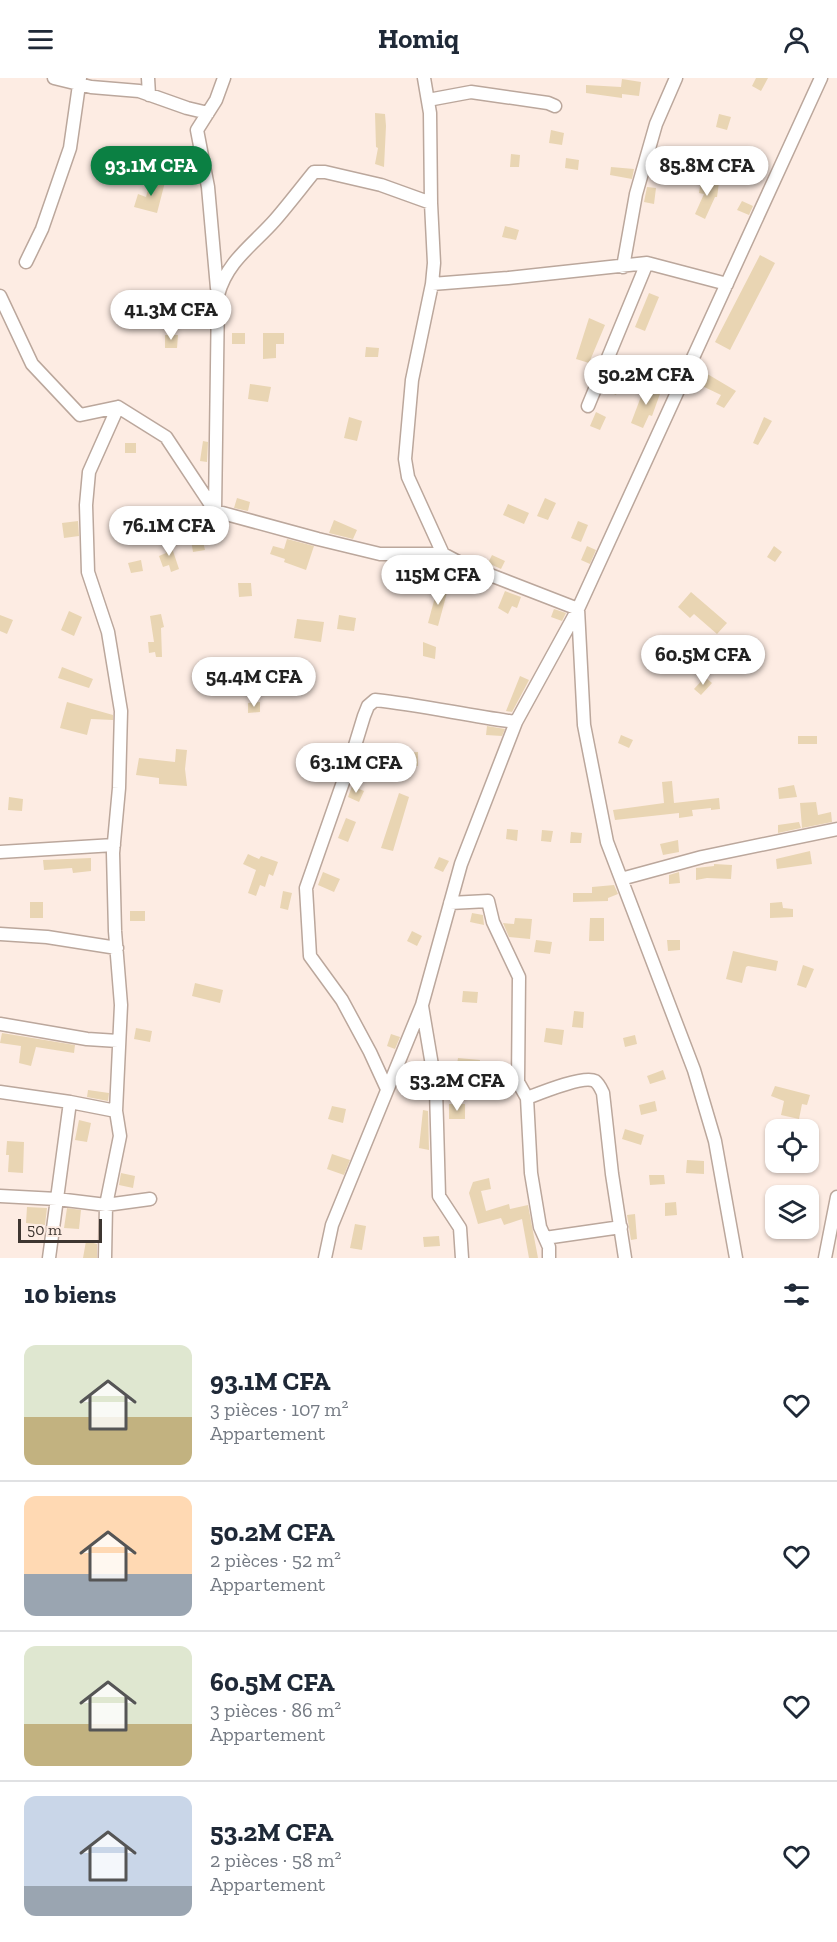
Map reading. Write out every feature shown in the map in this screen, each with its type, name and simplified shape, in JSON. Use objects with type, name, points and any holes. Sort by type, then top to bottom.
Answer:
[{"type":"street","points":[[54,78],[139,91],[208,114]]},
{"type":"street","points":[[148,78],[149,95]]},
{"type":"street","points":[[215,511],[218,299],[208,187],[197,130],[216,100],[224,78]]},
{"type":"street","points":[[424,78],[432,146],[431,203],[434,262],[432,284],[412,380],[405,459],[408,477],[443,554]]},
{"type":"street","points":[[623,267],[636,194],[656,124],[676,78]]},
{"type":"street","points":[[326,1258],[332,1225],[422,1005],[460,864],[516,722],[578,609],[821,78]]},
{"type":"street","points":[[26,262],[42,229],[70,148],[80,81]]},
{"type":"street","points":[[428,100],[471,92],[548,103],[555,106]]},
{"type":"street","points":[[218,299],[222,279],[233,263],[274,221],[314,172],[326,172],[381,185],[431,203]]},
{"type":"street","points":[[588,405],[647,263]]},
{"type":"street","points":[[432,284],[647,263],[727,284]]},
{"type":"street","points":[[0,296],[32,364],[80,415],[118,407],[166,437],[215,511],[380,554],[443,554],[462,564],[578,609]]},
{"type":"street","points":[[105,1258],[106,1205],[120,1136],[116,1111],[121,1005],[115,932],[114,845],[119,788],[121,711],[108,632],[88,572],[86,505],[89,472],[118,407]]},
{"type":"street","points":[[578,609],[584,725],[607,842],[694,1070],[715,1141],[736,1258]]},
{"type":"street","points":[[387,1089],[342,1000],[310,956],[306,888],[350,765],[364,716],[368,706],[375,700],[516,722]]},
{"type":"street","points":[[621,879],[702,857],[837,829]]},
{"type":"street","points":[[0,852],[114,845]]},
{"type":"street","points":[[450,903],[488,901],[494,922],[519,977],[518,1082],[527,1098],[531,1173],[540,1227],[549,1247],[549,1258]]},
{"type":"street","points":[[0,934],[46,937],[117,948]]},
{"type":"street","points":[[422,1005],[436,1089],[439,1196],[460,1228],[462,1258]]},
{"type":"street","points":[[0,1024],[87,1039],[118,1041]]},
{"type":"street","points":[[527,1098],[572,1083],[590,1080],[597,1082],[603,1093],[612,1174],[626,1258]]},
{"type":"street","points":[[0,1092],[116,1111]]},
{"type":"street","points":[[49,1258],[70,1102]]},
{"type":"street","points":[[0,1196],[57,1198],[106,1205],[150,1200]]},
{"type":"street","points":[[825,1258],[837,1197]]},
{"type":"street","points":[[545,1238],[621,1227]]},
{"type":"building","points":[[756,78],[768,78],[761,91],[752,86]]},
{"type":"building","points":[[622,79],[641,82],[639,96],[622,94],[622,98],[586,93],[586,85],[621,87]]},
{"type":"building","points":[[375,113],[385,114],[384,167],[375,164],[378,148],[376,147]]},
{"type":"building","points":[[719,114],[731,117],[727,130],[716,127]]},
{"type":"building","points":[[551,130],[564,133],[562,145],[549,143]]},
{"type":"building","points":[[511,154],[520,155],[519,167],[510,167]]},
{"type":"building","points":[[566,158],[579,160],[578,170],[565,168]]},
{"type":"building","points":[[611,167],[634,169],[632,179],[610,175]]},
{"type":"building","points":[[151,179],[165,182],[157,213],[134,207],[138,194],[146,197]]},
{"type":"building","points":[[701,180],[719,183],[717,197],[705,219],[695,214],[704,194],[699,193]]},
{"type":"building","points":[[647,187],[656,188],[654,204],[644,202]]},
{"type":"building","points":[[742,201],[753,206],[749,215],[737,210]]},
{"type":"building","points":[[505,226],[519,230],[516,240],[502,237]]},
{"type":"building","points":[[760,255],[775,263],[730,350],[715,342]]},
{"type":"building","points":[[649,293],[659,297],[645,331],[635,327]]},
{"type":"building","points":[[589,318],[605,325],[589,363],[576,359]]},
{"type":"building","points":[[232,333],[245,333],[245,344],[232,344]]},
{"type":"building","points":[[263,333],[284,333],[284,344],[276,344],[276,358],[263,359]]},
{"type":"building","points":[[165,335],[178,335],[177,348],[165,348]]},
{"type":"building","points":[[366,347],[379,348],[378,357],[365,357]]},
{"type":"building","points":[[704,372],[736,391],[724,408],[716,404],[721,395],[698,384]]},
{"type":"building","points":[[614,374],[623,378],[616,395],[607,391]]},
{"type":"building","points":[[250,384],[271,387],[268,402],[248,399]]},
{"type":"building","points":[[645,386],[661,391],[652,416],[649,415],[643,428],[631,423]]},
{"type":"building","points":[[596,412],[606,417],[600,430],[590,426]]},
{"type":"building","points":[[349,417],[362,421],[357,441],[344,438]]},
{"type":"building","points":[[764,417],[772,421],[758,445],[753,443]]},
{"type":"building","points":[[203,441],[208,442],[207,462],[200,461]]},
{"type":"building","points":[[125,443],[136,443],[136,453],[125,453]]},
{"type":"building","points":[[237,498],[250,502],[248,511],[234,508]]},
{"type":"building","points":[[545,498],[556,503],[548,520],[537,516]]},
{"type":"building","points":[[508,504],[529,513],[524,524],[503,515]]},
{"type":"building","points":[[334,520],[357,530],[353,539],[329,533]]},
{"type":"building","points":[[78,521],[79,536],[64,538],[62,523]]},
{"type":"building","points":[[578,521],[588,525],[581,542],[571,538]]},
{"type":"building","points":[[202,537],[205,550],[193,552],[191,540]]},
{"type":"building","points":[[169,539],[179,569],[171,572],[169,565],[163,567],[159,556],[166,553],[163,540]]},
{"type":"building","points":[[287,539],[314,546],[306,570],[270,554],[273,546],[284,549]]},
{"type":"building","points":[[587,546],[596,550],[590,564],[581,560]]},
{"type":"building","points":[[774,546],[782,552],[775,562],[767,557]]},
{"type":"building","points":[[492,555],[505,561],[501,569],[488,563]]},
{"type":"building","points":[[141,560],[143,571],[131,573],[128,563]]},
{"type":"building","points":[[402,562],[436,569],[431,587],[420,584],[422,578],[399,572]]},
{"type":"building","points":[[238,583],[251,583],[252,596],[239,597]]},
{"type":"building","points":[[438,586],[448,589],[438,626],[428,623]]},
{"type":"building","points":[[505,591],[521,597],[517,608],[512,606],[508,614],[498,608]]},
{"type":"building","points":[[691,592],[727,623],[717,634],[694,614],[690,618],[678,607]]},
{"type":"building","points":[[554,609],[566,613],[562,621],[551,617]]},
{"type":"building","points":[[69,611],[82,617],[74,636],[61,630]]},
{"type":"building","points":[[161,614],[164,627],[161,628],[162,657],[156,657],[155,652],[149,653],[148,642],[154,642],[150,616]]},
{"type":"building","points":[[0,615],[13,620],[7,634],[0,631]]},
{"type":"building","points":[[339,615],[356,618],[354,631],[337,629]]},
{"type":"building","points":[[297,619],[324,622],[321,642],[294,638]]},
{"type":"building","points":[[423,642],[436,647],[435,659],[423,656]]},
{"type":"building","points":[[62,667],[93,679],[89,688],[58,678]]},
{"type":"building","points":[[520,676],[529,680],[512,712],[506,711]]},
{"type":"building","points":[[705,677],[712,683],[701,695],[694,689]]},
{"type":"building","points":[[67,702],[113,715],[113,720],[91,719],[87,735],[60,728]]},
{"type":"building","points":[[260,702],[260,712],[248,713],[248,703]]},
{"type":"building","points":[[487,726],[505,729],[502,736],[486,735]]},
{"type":"building","points":[[621,735],[633,740],[629,748],[618,743]]},
{"type":"building","points":[[798,736],[817,736],[817,744],[798,744]]},
{"type":"building","points":[[176,749],[187,750],[185,769],[187,786],[159,784],[159,778],[136,775],[139,758],[175,762]]},
{"type":"building","points":[[418,752],[418,766],[404,767],[404,753]]},
{"type":"building","points":[[672,781],[674,803],[719,798],[720,809],[692,810],[693,816],[679,818],[679,813],[615,820],[613,810],[664,803],[662,782]]},
{"type":"building","points":[[794,785],[797,797],[779,799],[778,788]]},
{"type":"building","points":[[352,786],[364,791],[359,802],[348,797]]},
{"type":"building","points":[[399,793],[409,797],[393,851],[381,848]]},
{"type":"building","points":[[9,797],[23,799],[22,811],[8,810]]},
{"type":"building","points":[[816,802],[818,815],[831,812],[832,822],[802,828],[800,803]]},
{"type":"building","points":[[346,818],[356,822],[348,842],[338,838]]},
{"type":"building","points":[[799,822],[801,828],[778,833],[778,825]]},
{"type":"building","points":[[507,829],[518,830],[517,841],[506,839]]},
{"type":"building","points":[[542,830],[553,831],[551,842],[541,841]]},
{"type":"building","points":[[571,832],[582,833],[581,843],[570,843]]},
{"type":"building","points":[[678,840],[679,852],[663,855],[660,844]]},
{"type":"building","points":[[810,851],[812,864],[777,869],[776,859]]},
{"type":"building","points":[[248,854],[259,859],[261,856],[278,862],[273,876],[269,874],[265,887],[260,885],[256,896],[248,893],[256,870],[243,864]]},
{"type":"building","points":[[439,857],[449,861],[443,872],[434,868]]},
{"type":"building","points":[[91,858],[91,871],[73,873],[72,868],[44,870],[43,860]]},
{"type":"building","points":[[714,864],[732,865],[731,879],[696,880],[696,868],[714,866]]},
{"type":"building","points":[[323,872],[340,879],[334,892],[318,885]]},
{"type":"building","points":[[679,872],[680,883],[669,884],[669,875]]},
{"type":"building","points":[[614,885],[618,894],[608,898],[608,901],[573,902],[573,893],[592,893],[592,887]]},
{"type":"building","points":[[283,891],[292,893],[288,910],[280,908]]},
{"type":"building","points":[[30,902],[43,902],[43,918],[30,918]]},
{"type":"building","points":[[782,902],[783,908],[793,909],[793,917],[770,918],[770,903]]},
{"type":"building","points":[[130,911],[145,911],[145,921],[130,921]]},
{"type":"building","points":[[472,913],[483,915],[484,925],[470,922]]},
{"type":"building","points":[[515,918],[532,919],[530,939],[509,937],[503,923],[514,924]]},
{"type":"building","points":[[590,918],[604,918],[604,941],[589,941]]},
{"type":"building","points":[[412,931],[422,936],[417,946],[407,941]]},
{"type":"building","points":[[536,940],[552,942],[550,954],[534,952]]},
{"type":"building","points":[[667,940],[680,940],[680,950],[668,951]]},
{"type":"building","points":[[733,951],[778,961],[776,971],[748,966],[742,983],[726,979]]},
{"type":"building","points":[[803,965],[814,969],[806,988],[797,985]]},
{"type":"building","points":[[195,983],[223,990],[220,1003],[192,996]]},
{"type":"building","points":[[463,991],[478,992],[477,1003],[462,1002]]},
{"type":"building","points":[[574,1011],[584,1012],[583,1028],[572,1027]]},
{"type":"building","points":[[136,1028],[152,1031],[150,1042],[134,1039]]},
{"type":"building","points":[[546,1028],[564,1030],[562,1045],[544,1042]]},
{"type":"building","points":[[2,1033],[75,1045],[74,1053],[36,1047],[31,1066],[19,1063],[21,1046],[0,1043]]},
{"type":"building","points":[[391,1034],[400,1037],[395,1049],[387,1046]]},
{"type":"building","points":[[635,1035],[637,1044],[625,1047],[623,1038]]},
{"type":"building","points":[[458,1058],[480,1060],[478,1073],[456,1070]]},
{"type":"building","points":[[663,1070],[666,1079],[650,1084],[647,1076]]},
{"type":"building","points":[[421,1079],[426,1079],[428,1098],[420,1098]]},
{"type":"building","points":[[775,1086],[810,1095],[807,1105],[802,1104],[799,1119],[781,1115],[784,1101],[771,1096]]},
{"type":"building","points":[[88,1090],[109,1093],[108,1101],[87,1097]]},
{"type":"building","points":[[655,1101],[657,1111],[641,1115],[639,1105]]},
{"type":"building","points":[[449,1104],[465,1104],[465,1119],[449,1119]]},
{"type":"building","points":[[332,1106],[346,1109],[343,1123],[328,1119]]},
{"type":"building","points":[[423,1110],[428,1111],[429,1150],[419,1148]]},
{"type":"building","points":[[79,1120],[91,1123],[87,1142],[75,1140]]},
{"type":"building","points":[[625,1129],[644,1135],[641,1145],[622,1139]]},
{"type":"building","points":[[7,1141],[24,1142],[23,1173],[8,1172]]},
{"type":"building","points":[[332,1154],[350,1160],[344,1175],[327,1169]]},
{"type":"building","points":[[687,1160],[704,1161],[704,1174],[686,1173]]},
{"type":"building","points":[[121,1173],[135,1176],[133,1188],[119,1185]]},
{"type":"building","points":[[649,1175],[664,1175],[665,1184],[650,1185]]},
{"type":"building","points":[[489,1178],[491,1189],[481,1191],[486,1211],[509,1204],[510,1209],[528,1205],[538,1258],[529,1258],[522,1219],[504,1225],[501,1218],[478,1224],[469,1193],[473,1182]]},
{"type":"building","points":[[676,1202],[677,1215],[665,1216],[665,1203]]},
{"type":"building","points":[[27,1207],[47,1208],[45,1225],[26,1223]]},
{"type":"building","points":[[67,1208],[81,1210],[79,1229],[64,1228]]},
{"type":"building","points":[[635,1214],[637,1239],[631,1240],[627,1215]]},
{"type":"building","points":[[355,1224],[366,1226],[362,1250],[350,1248]]},
{"type":"building","points":[[439,1236],[440,1246],[424,1247],[423,1237]]},
{"type":"building","points":[[86,1241],[97,1244],[97,1258],[83,1258]]}]
